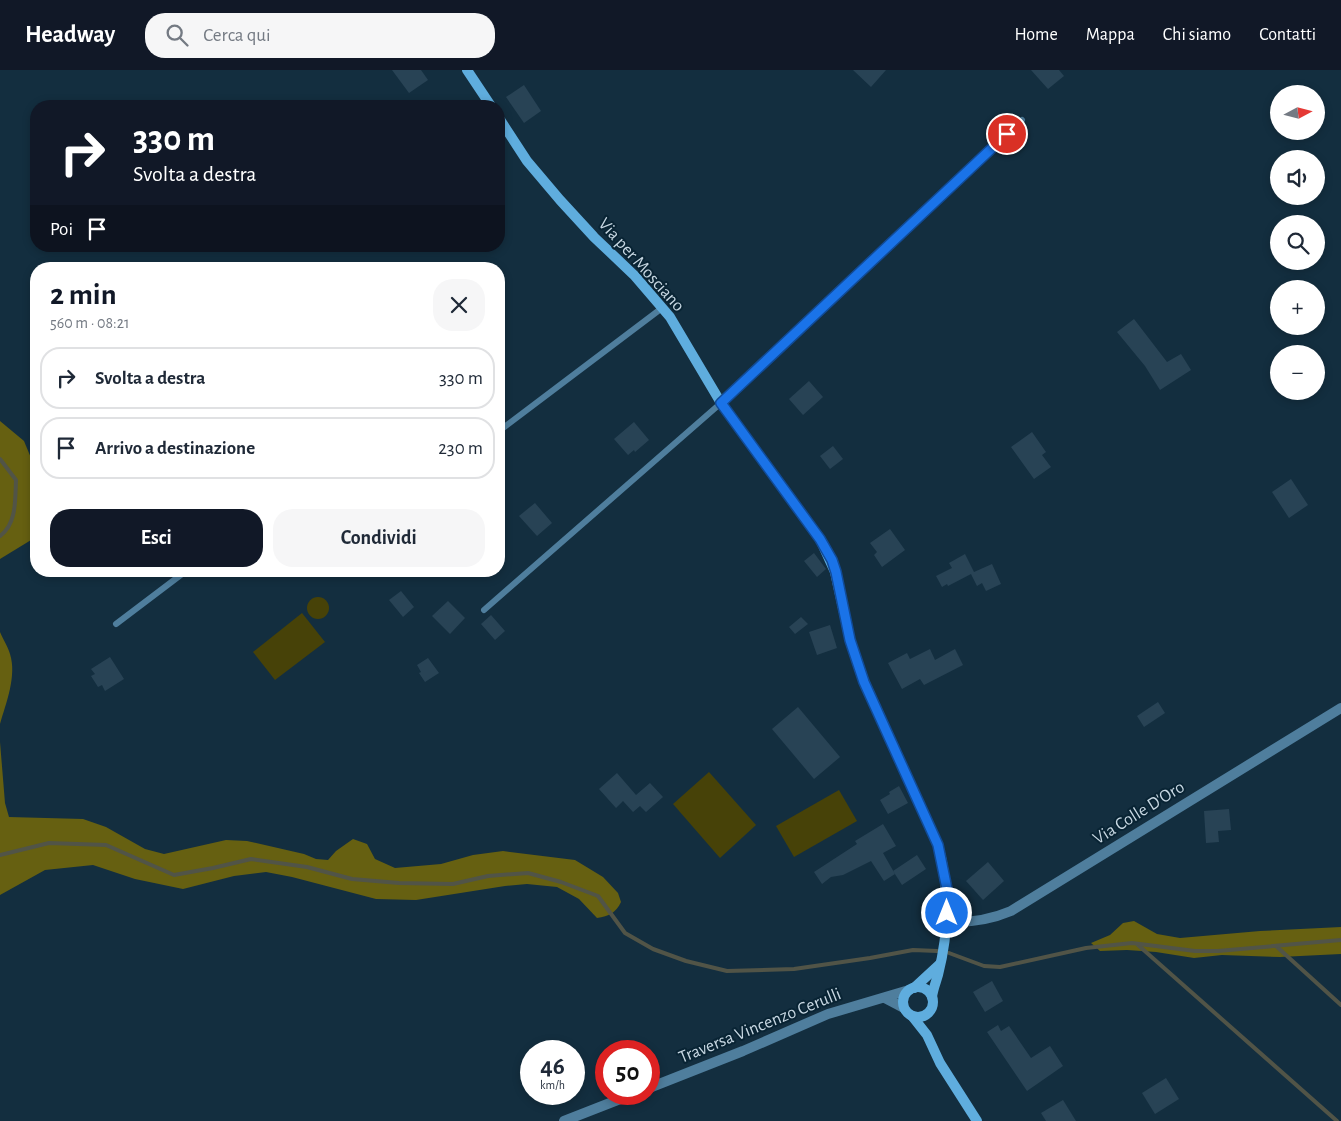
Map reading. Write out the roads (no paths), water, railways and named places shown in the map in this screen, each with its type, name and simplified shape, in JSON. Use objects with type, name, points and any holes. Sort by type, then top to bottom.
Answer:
[{"type":"main road","points":[[467,70],[487,100]]},
{"type":"main road","name":"Via per Mosciano","points":[[505,127],[527,161],[560,200],[594,237],[634,275],[670,317],[721,403],[820,539],[832,560],[850,640],[864,682],[938,845],[947,889],[946,922],[940,964],[932,997]]},
{"type":"main road","points":[[940,964],[904,998],[904,1008],[927,1035],[940,1063],[977,1121]]},
{"type":"main road","points":[[912,989],[927,990],[932,997],[933,1004],[927,1035]]},
{"type":"main road","points":[[912,1016],[924,1016],[930,1012]]},
{"type":"street","name":"Via Colle D'Oro","points":[[946,922],[994,919],[1011,911],[1341,708]]},
{"type":"street","name":"Traversa Vincenzo Cerulli","points":[[660,1084],[743,1051],[828,1014],[912,989]]},
{"type":"street","points":[[885,998],[904,1008]]},
{"type":"street","points":[[564,1121],[605,1105]]},
{"type":"lane","points":[[484,610],[721,403],[1022,120]]},
{"type":"lane","points":[[505,426],[662,308]]},
{"type":"lane","points":[[116,624],[178,577]]},
{"type":"waterway","points":[[0,459],[16,480],[14,511],[10,525],[0,536]]},
{"type":"waterway","points":[[0,855],[49,843],[106,845],[174,875],[251,859],[307,867],[352,879],[399,883],[453,884],[488,876],[528,873],[561,882],[598,896],[625,933],[653,949],[686,961],[727,971],[794,969],[913,950],[937,951]]},
{"type":"waterway","points":[[949,953],[984,966],[1000,967],[1086,948],[1132,943],[1195,951],[1218,951],[1341,940]]},
{"type":"waterway","points":[[1138,945],[1337,1121]]},
{"type":"waterway","points":[[1276,946],[1341,1005]]}]
